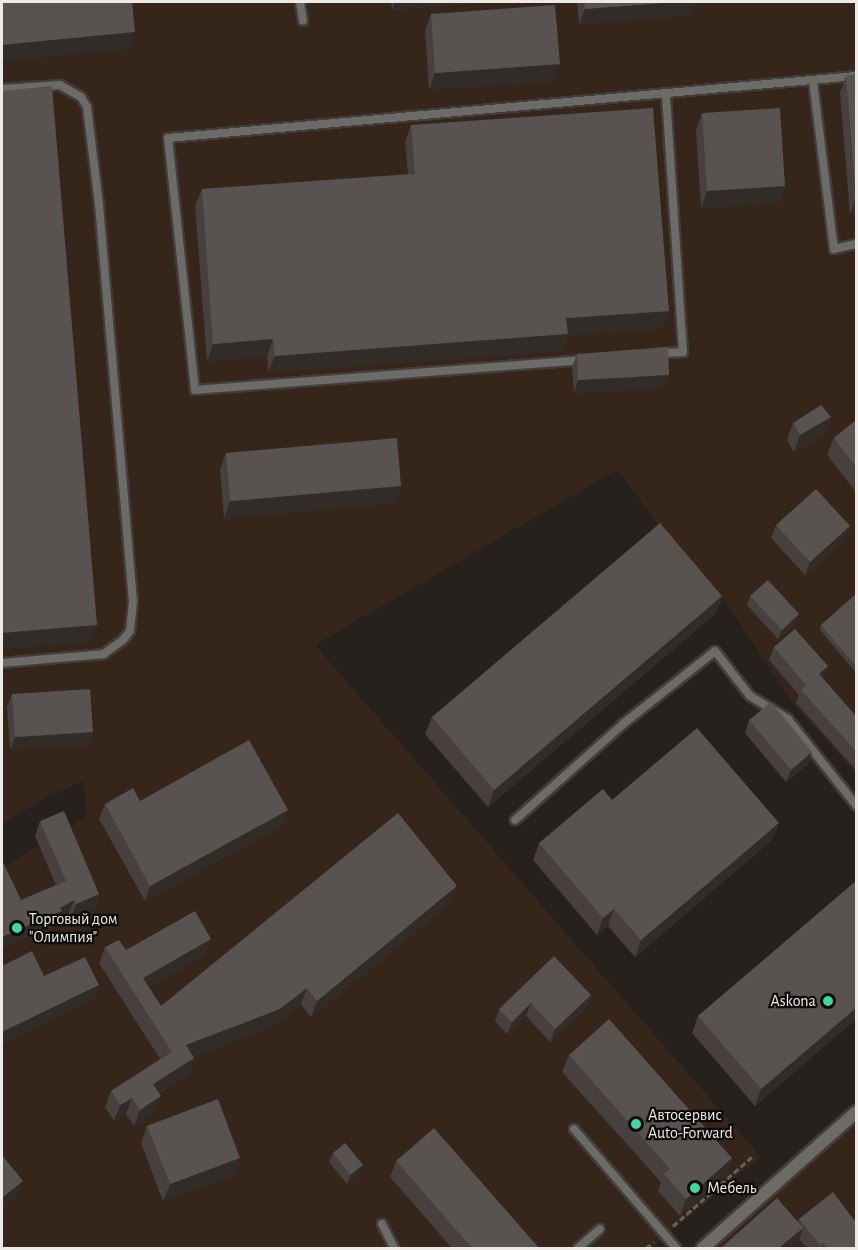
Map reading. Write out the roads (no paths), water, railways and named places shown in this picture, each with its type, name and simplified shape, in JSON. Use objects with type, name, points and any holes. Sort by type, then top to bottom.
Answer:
[{"type":"street","points":[[703,1248],[856,1112]]},
{"type":"lane","points":[[300,2],[303,21]]},
{"type":"lane","points":[[588,359],[195,390],[168,138],[856,76]]},
{"type":"lane","points":[[813,81],[834,249],[856,244]]},
{"type":"lane","points":[[2,89],[60,85],[81,97],[87,107],[99,205],[133,602],[130,631],[123,640],[104,654],[2,663]]},
{"type":"lane","points":[[648,354],[683,352],[666,94]]},
{"type":"lane","points":[[515,820],[623,724],[715,651],[750,696],[788,719],[856,805]]},
{"type":"lane","points":[[574,1129],[676,1248]]},
{"type":"lane","points":[[382,1224],[394,1248]]},
{"type":"lane","points":[[578,1248],[600,1229]]},
{"type":"place","name":"Торговый дом \"Олимпия\"","points":[[17,928]]},
{"type":"place","name":"Askona","points":[[828,1001]]},
{"type":"place","name":"Автосервис Auto-Forward","points":[[636,1124]]},
{"type":"place","name":"Мебель","points":[[695,1188]]}]
